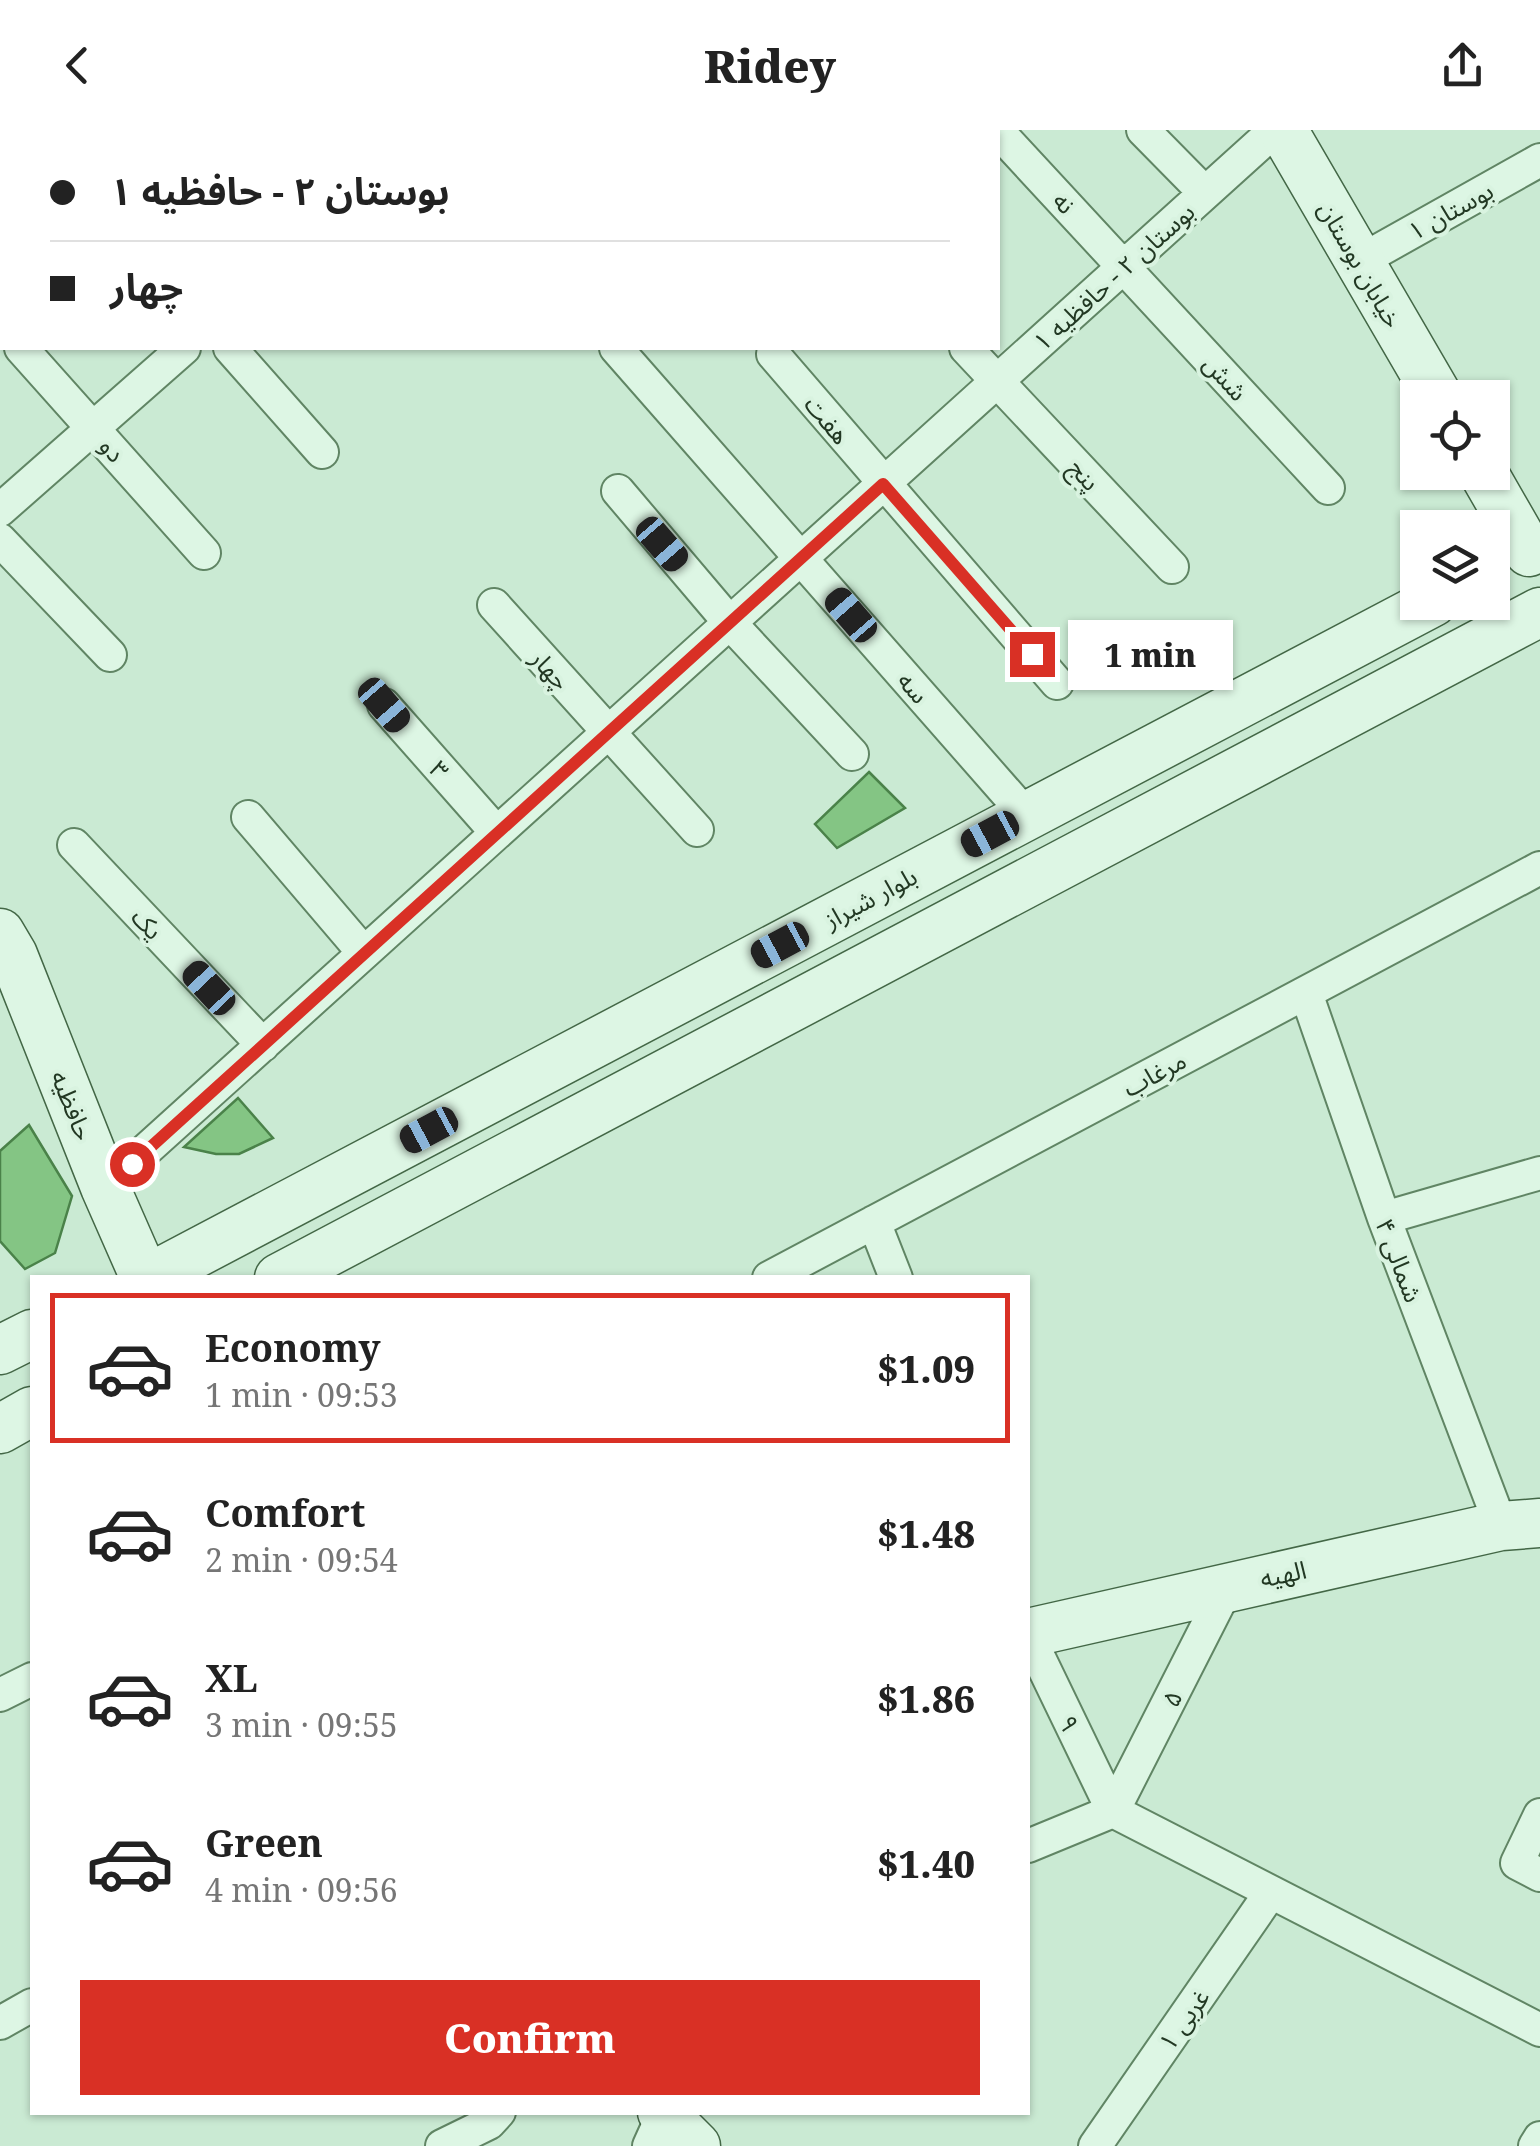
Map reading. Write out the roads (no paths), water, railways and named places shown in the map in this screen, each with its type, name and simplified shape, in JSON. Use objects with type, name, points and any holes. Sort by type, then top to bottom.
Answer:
[{"type":"main road","name":"خیابان بوستان","points":[[1283,130],[1429,380]]},
{"type":"main road","points":[[1491,490],[1521,557]]},
{"type":"main road","points":[[285,1275],[1540,612]]},
{"type":"main road","name":"بلوار شیراز","points":[[153,1275],[1400,619]]},
{"type":"main road","name":"حافظیه","points":[[4,951],[146,1275]]},
{"type":"main road","points":[[0,1350],[30,1335]]},
{"type":"main road","points":[[0,1429],[30,1413]]},
{"type":"main road","name":"الهیه","points":[[1030,1634],[1228,1585],[1520,1524]]},
{"type":"street","points":[[1144,130],[1205,194]]},
{"type":"street","name":"بوستان ۲ - حافظیه ۱","points":[[105,1187],[1275,130]]},
{"type":"street","name":"نه","points":[[1005,139],[1124,266]]},
{"type":"street","name":"بوستان ۱","points":[[1360,260],[1540,160]]},
{"type":"street","name":"شش","points":[[1124,266],[1328,488]]},
{"type":"street","name":"دو","points":[[22,350],[204,553]]},
{"type":"street","points":[[0,510],[182,350]]},
{"type":"street","points":[[232,350],[322,452]]},
{"type":"street","points":[[618,350],[802,558]]},
{"type":"street","name":"پنج","points":[[968,350],[1172,567]]},
{"type":"street","name":"هفت","points":[[773,354],[883,484]]},
{"type":"street","points":[[883,484],[1057,683]]},
{"type":"street","points":[[618,491],[730,623],[852,754]]},
{"type":"street","points":[[0,540],[110,654]]},
{"type":"street","name":"سه","points":[[802,558],[1026,816]]},
{"type":"street","name":"چهار","points":[[494,605],[608,733]]},
{"type":"street","name":"۳","points":[[384,705],[497,833]]},
{"type":"street","points":[[608,733],[698,830]]},
{"type":"street","points":[[248,818],[364,953]]},
{"type":"street","name":"یک","points":[[74,845],[263,1044]]},
{"type":"street","name":"مرغاب","points":[[775,1275],[1540,868]]},
{"type":"street","name":"۴ شمالی","points":[[1306,993],[1384,1218],[1520,1524]]},
{"type":"street","points":[[1384,1218],[1540,1173]]},
{"type":"street","points":[[874,1222],[895,1275]]},
{"type":"street","name":"۵","points":[[1112,1811],[1228,1585]]},
{"type":"street","name":"۹","points":[[1030,1638],[1112,1811]]},
{"type":"street","points":[[0,1695],[30,1680]]},
{"type":"street","points":[[1030,1845],[1112,1811],[1540,2030]]},
{"type":"street","points":[[1528,1869],[1540,1815]]},
{"type":"street","name":"۱ غربی","points":[[1095,2146],[1272,1892]]},
{"type":"street","points":[[0,2022],[30,2006]]},
{"type":"street","points":[[442,2146],[489,2123],[496,2115]]},
{"type":"street","points":[[1536,2146],[1540,2138]]}]
